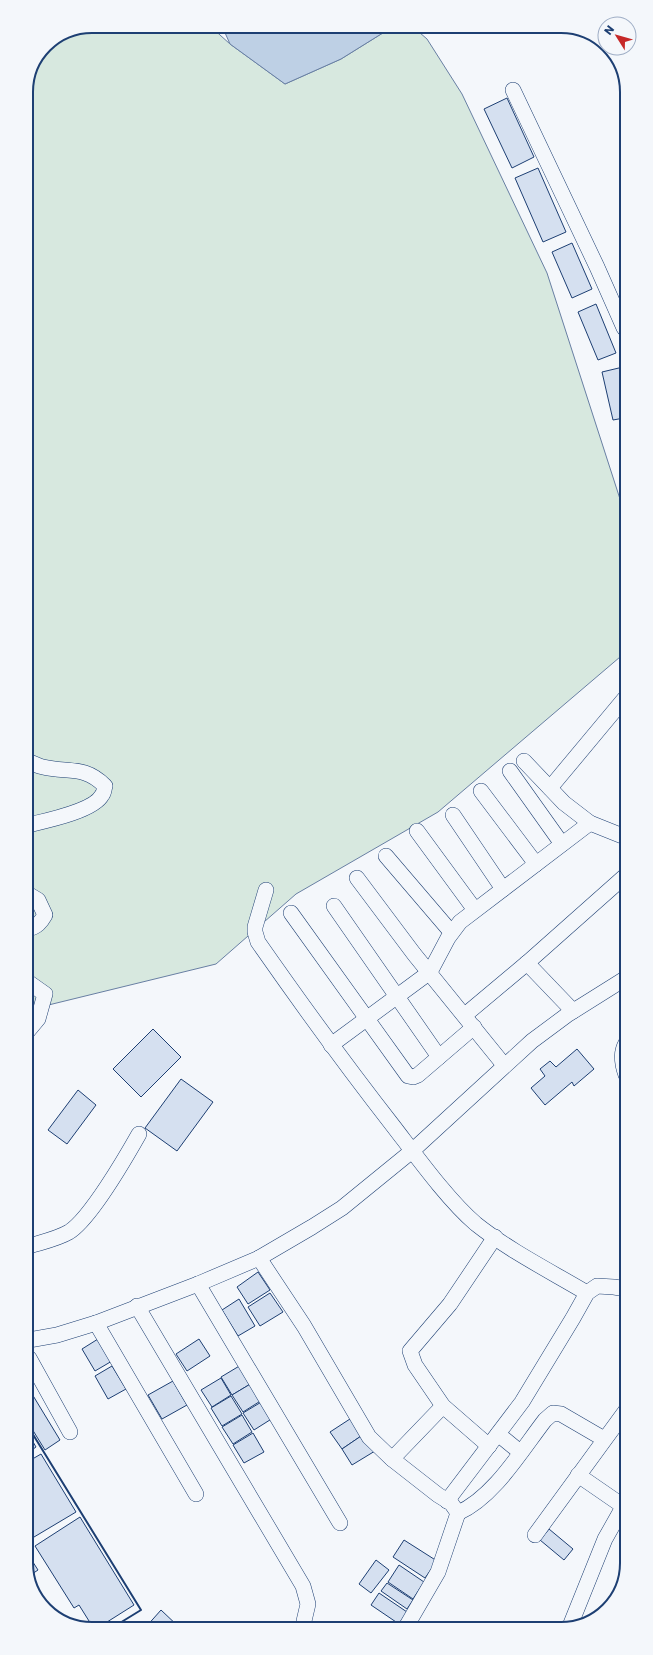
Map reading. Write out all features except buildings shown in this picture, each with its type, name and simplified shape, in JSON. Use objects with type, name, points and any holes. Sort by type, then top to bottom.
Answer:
[{"type":"street","points":[[513,90],[620,319]]},
{"type":"street","points":[[550,788],[620,704]]},
{"type":"street","points":[[524,761],[564,803],[590,823],[620,834]]},
{"type":"street","points":[[33,764],[43,767],[83,771],[96,777],[105,786],[102,795],[94,804],[33,823]]},
{"type":"street","points":[[510,771],[562,844]]},
{"type":"street","points":[[481,791],[536,864]]},
{"type":"street","points":[[453,815],[503,889]]},
{"type":"street","points":[[331,1045],[430,972],[451,932],[460,922],[590,823]]},
{"type":"street","points":[[417,831],[475,910]]},
{"type":"street","points":[[386,856],[451,932]]},
{"type":"street","points":[[357,878],[414,954],[504,1065]]},
{"type":"street","points":[[465,1015],[528,963],[620,880]]},
{"type":"street","points":[[266,890],[256,927],[256,937],[331,1045],[412,1151],[458,1206],[476,1223],[495,1237],[587,1293]]},
{"type":"street","points":[[33,897],[38,900],[45,915],[33,928]]},
{"type":"street","points":[[334,906],[439,1057]]},
{"type":"street","points":[[292,913],[408,1076],[418,1076],[474,1027]]},
{"type":"street","points":[[528,963],[573,1011]]},
{"type":"street","points":[[33,1339],[58,1335],[96,1323],[137,1306],[198,1284],[259,1258],[342,1208],[412,1151],[459,1109],[504,1065],[532,1041],[573,1011],[620,982]]},
{"type":"street","points":[[33,986],[45,994],[38,1019],[33,1025]]},
{"type":"street","points":[[33,1245],[62,1236],[77,1226],[119,1168],[140,1134]]},
{"type":"street","points":[[489,1446],[444,1406],[415,1365],[410,1351],[450,1304],[495,1237]]},
{"type":"street","points":[[259,1258],[304,1326],[369,1437],[392,1459],[455,1507],[458,1513],[438,1572],[409,1622]]},
{"type":"street","points":[[198,1284],[340,1523]]},
{"type":"street","points":[[447,1501],[533,1385],[587,1293],[597,1286],[620,1288]]},
{"type":"street","points":[[137,1306],[304,1586],[308,1604],[304,1622]]},
{"type":"street","points":[[96,1323],[196,1494]]},
{"type":"street","points":[[33,1365],[70,1432]]},
{"type":"street","points":[[392,1459],[444,1406]]},
{"type":"street","points":[[458,1513],[470,1508],[501,1477],[545,1420],[553,1413],[561,1414],[604,1440]]},
{"type":"street","points":[[535,1535],[620,1418]]},
{"type":"street","points":[[498,1434],[520,1452]]},
{"type":"street","points":[[578,1475],[620,1500]]},
{"type":"street","points":[[572,1621],[605,1539],[620,1512]]},
{"type":"shaded area","points":[[218,33],[230,44],[285,84],[341,59],[383,33],[420,33],[427,39],[462,94],[547,273],[620,499],[620,657],[438,812],[296,894],[216,964],[33,1009],[34,80],[37,69],[50,50],[69,37],[80,34]]},
{"type":"water","points":[[225,33],[383,33],[341,59],[285,84],[230,44]]},
{"type":"wall","points":[[33,1434],[141,1610],[121,1622]]}]
